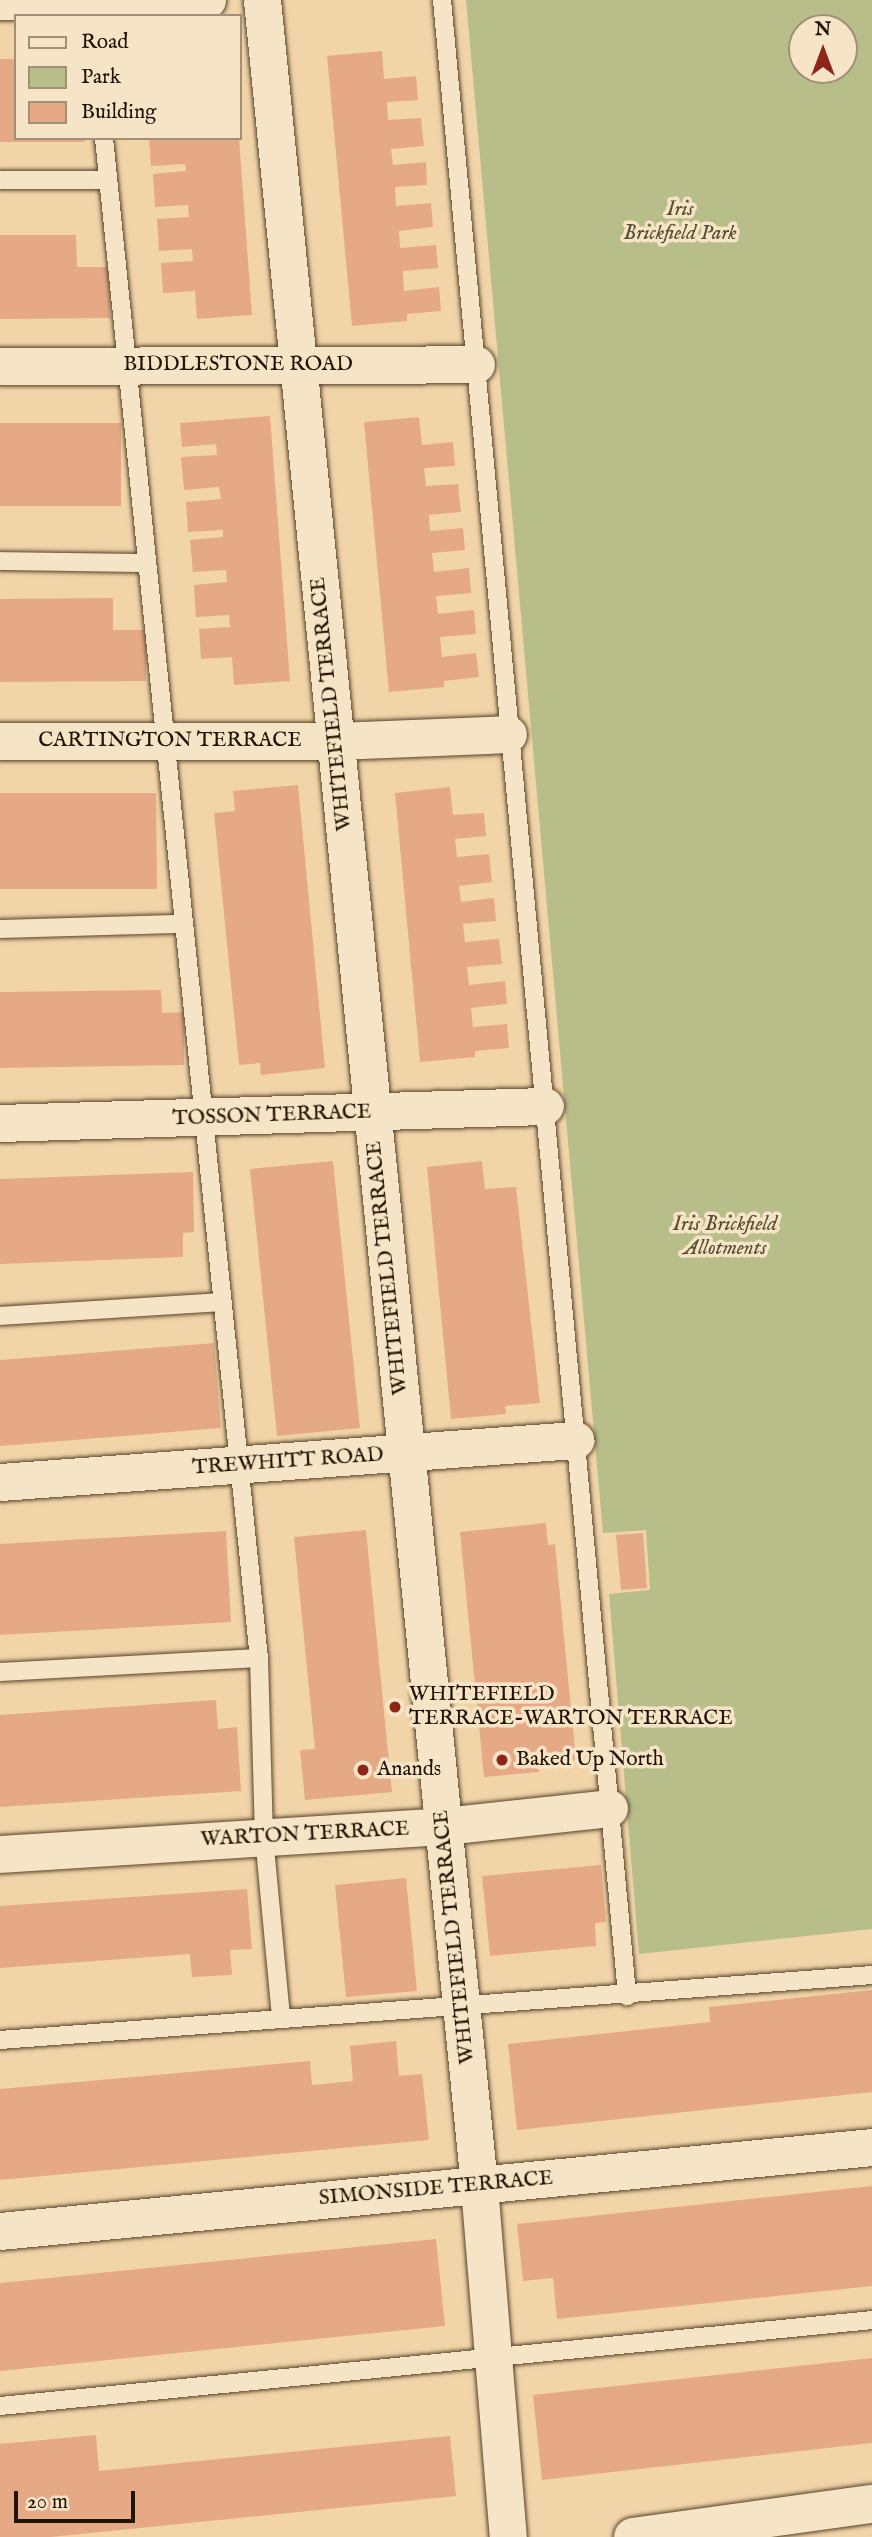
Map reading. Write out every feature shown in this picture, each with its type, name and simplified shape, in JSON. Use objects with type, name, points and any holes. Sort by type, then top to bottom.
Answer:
[{"type":"street","points":[[0,1],[208,0]]},
{"type":"street","name":"WHITEFIELD TERRACE","points":[[262,0],[462,2008],[508,2537]]},
{"type":"street","name":"BIDDLESTONE ROAD","points":[[0,366],[476,364]]},
{"type":"street","name":"CARTINGTON TERRACE","points":[[0,741],[336,741],[508,734]]},
{"type":"street","name":"TOSSON TERRACE","points":[[0,1123],[545,1106]]},
{"type":"street","name":"TREWHITT ROAD","points":[[0,1482],[575,1440]]},
{"type":"street","name":"WARTON TERRACE","points":[[0,1854],[444,1826],[609,1808]]},
{"type":"street","name":"SIMONSIDE TERRACE","points":[[0,2231],[872,2147]]},
{"type":"street","points":[[633,2537],[872,2504]]},
{"type":"lane","points":[[442,0],[627,1996]]},
{"type":"lane","points":[[104,140],[259,1658],[264,1837],[281,2017]]},
{"type":"lane","points":[[0,180],[108,180]]},
{"type":"lane","points":[[0,561],[147,563]]},
{"type":"lane","points":[[0,929],[184,924]]},
{"type":"lane","points":[[0,1316],[222,1301]]},
{"type":"lane","points":[[0,1672],[259,1658]]},
{"type":"lane","points":[[0,2040],[281,2017],[627,1996],[872,1975]]},
{"type":"lane","points":[[0,2406],[872,2320]]},
{"type":"green space","name":"Iris Brickfield Park","points":[[466,0],[872,0],[872,1929],[639,1954],[609,1594],[650,1590],[646,1530],[603,1533]]},
{"type":"building","points":[[382,51],[384,79],[416,76],[418,100],[387,102],[388,120],[421,118],[424,146],[391,149],[393,165],[426,162],[427,185],[395,187],[396,206],[431,203],[433,227],[399,231],[400,248],[436,245],[438,268],[403,271],[404,291],[439,287],[441,311],[407,314],[407,321],[352,326],[327,56]]},
{"type":"building","points":[[0,59],[14,59],[14,140],[85,140],[85,142],[0,142]]},
{"type":"building","points":[[149,140],[239,140],[252,315],[197,319],[195,291],[163,293],[161,263],[193,261],[192,249],[159,251],[157,219],[189,217],[188,205],[155,207],[153,174],[186,171],[185,164],[151,166]]},
{"type":"building","points":[[0,235],[76,235],[77,267],[109,267],[110,318],[0,319]]},
{"type":"building","points":[[270,416],[290,681],[234,685],[232,657],[201,659],[199,629],[230,627],[229,615],[196,617],[194,585],[227,582],[226,570],[193,572],[190,540],[223,537],[223,530],[188,532],[186,502],[221,499],[219,487],[184,490],[181,457],[217,455],[216,444],[182,447],[180,423]]},
{"type":"building","points":[[419,417],[422,445],[453,442],[455,466],[424,468],[426,486],[458,484],[461,512],[429,515],[430,531],[463,528],[465,550],[432,553],[434,572],[469,568],[471,593],[436,596],[438,614],[474,610],[476,634],[440,637],[442,657],[476,653],[479,677],[444,681],[444,687],[389,692],[364,422]]},
{"type":"building","points":[[0,423],[121,423],[121,506],[0,506]]},
{"type":"building","points":[[113,598],[113,630],[146,630],[146,681],[0,682],[0,599]]},
{"type":"building","points":[[298,785],[325,1068],[261,1075],[260,1063],[239,1065],[214,813],[235,811],[233,791]]},
{"type":"building","points":[[450,787],[453,815],[484,813],[486,836],[455,839],[457,857],[489,854],[492,882],[459,886],[461,902],[494,898],[496,921],[463,924],[465,942],[499,939],[502,964],[467,967],[469,985],[505,981],[507,1004],[471,1008],[473,1027],[507,1024],[509,1048],[475,1051],[475,1057],[420,1062],[395,793]]},
{"type":"building","points":[[0,793],[156,793],[157,889],[0,889]]},
{"type":"building","points":[[161,990],[162,1013],[184,1012],[184,1065],[0,1068],[0,992]]},
{"type":"building","points":[[333,1161],[360,1428],[277,1436],[250,1169]]},
{"type":"building","points":[[482,1161],[485,1189],[516,1187],[540,1403],[505,1406],[506,1414],[451,1419],[427,1167]]},
{"type":"building","points":[[193,1172],[194,1232],[183,1233],[183,1257],[0,1264],[0,1179]]},
{"type":"building","points":[[214,1343],[221,1428],[0,1446],[0,1360]]},
{"type":"building","points":[[546,1523],[548,1545],[555,1544],[576,1760],[538,1764],[539,1772],[484,1777],[460,1532]]},
{"type":"building","points":[[366,1530],[392,1792],[305,1800],[300,1750],[315,1749],[294,1537]]},
{"type":"building","points":[[226,1531],[231,1622],[0,1635],[0,1544]]},
{"type":"building","points":[[643,1533],[647,1588],[621,1590],[616,1535]]},
{"type":"building","points":[[216,1700],[218,1729],[237,1727],[241,1791],[0,1807],[0,1715]]},
{"type":"building","points":[[601,1865],[606,1922],[595,1923],[596,1946],[490,1956],[482,1876]]},
{"type":"building","points":[[406,1878],[417,1991],[346,1997],[335,1885]]},
{"type":"building","points":[[247,1889],[252,1949],[230,1950],[232,1975],[192,1977],[190,1954],[0,1968],[0,1906]]},
{"type":"building","points":[[872,1990],[872,2092],[517,2130],[508,2044],[710,2022],[709,2007]]},
{"type":"building","points":[[396,2041],[399,2076],[422,2074],[429,2140],[0,2180],[0,2089],[310,2061],[312,2085],[353,2081],[350,2046]]},
{"type":"building","points":[[872,2186],[872,2286],[557,2319],[553,2278],[523,2281],[517,2224]]},
{"type":"building","points":[[436,2239],[445,2326],[0,2371],[0,2283]]},
{"type":"building","points":[[872,2358],[872,2443],[542,2480],[533,2395]]},
{"type":"building","points":[[96,2435],[99,2471],[450,2436],[456,2496],[51,2537],[0,2537],[0,2444]]},
{"type":"place","name":"WHITEFIELD TERRACE-WARTON TERRACE","points":[[395,1707]]},
{"type":"place","name":"Baked Up North","points":[[502,1760]]},
{"type":"place","name":"Anands","points":[[363,1770]]},
{"type":"park label","name":"Iris Brickfield Allotments","points":[[725,1237]]}]
